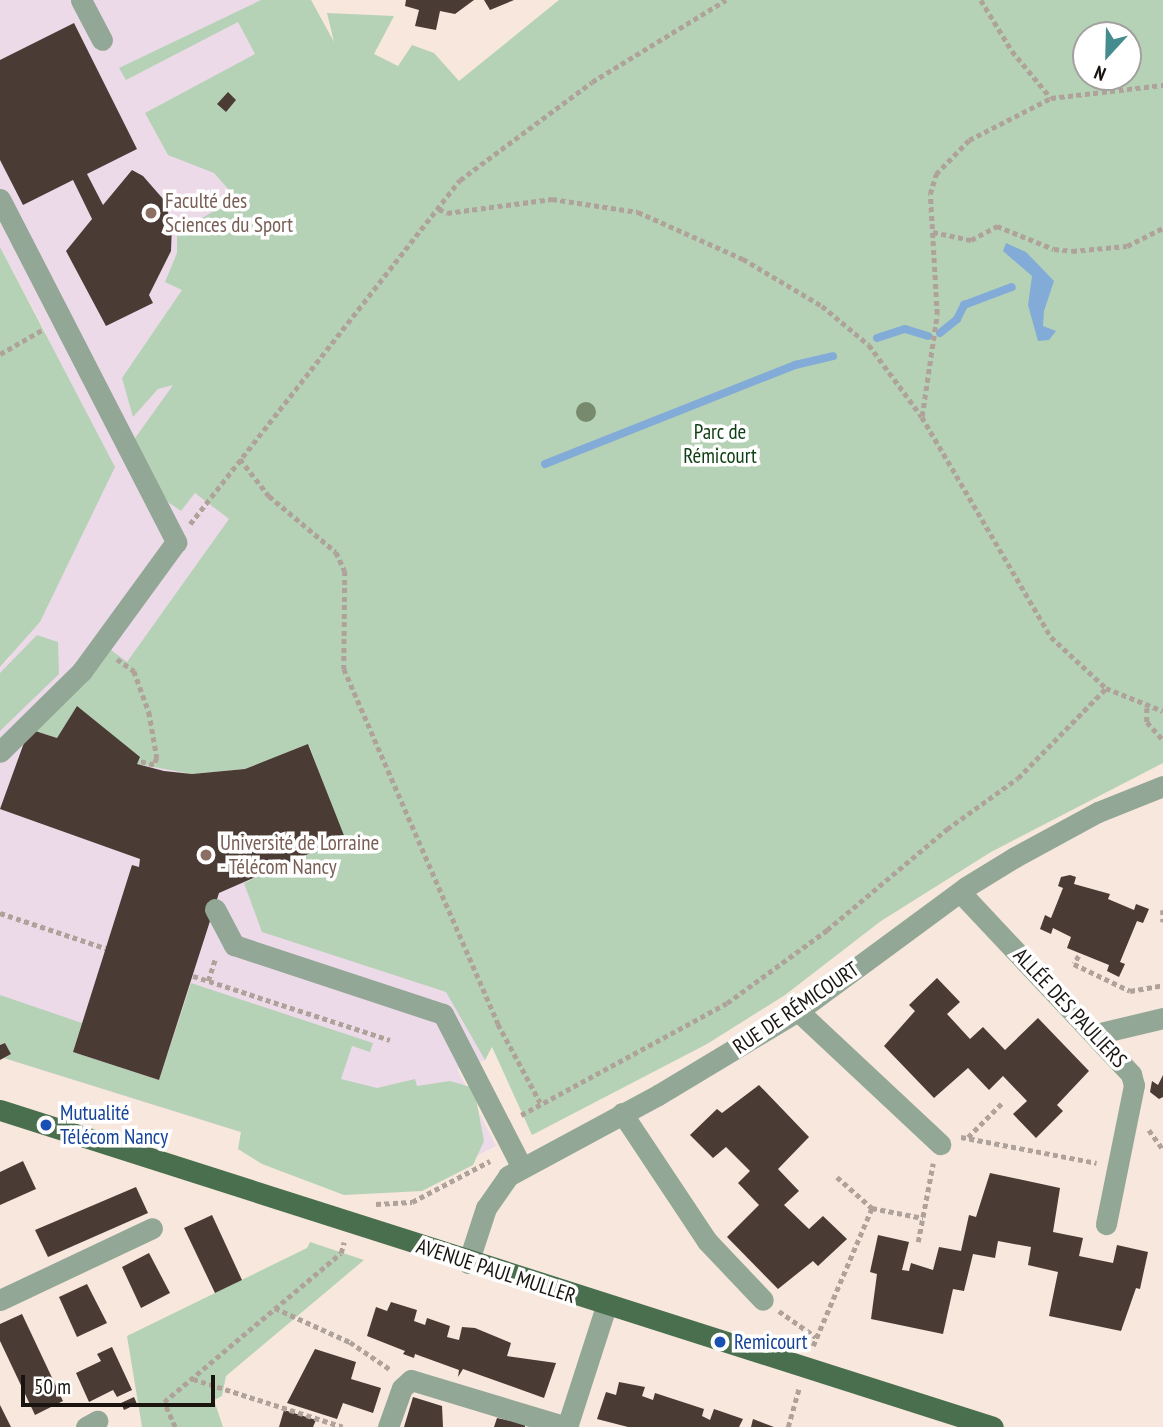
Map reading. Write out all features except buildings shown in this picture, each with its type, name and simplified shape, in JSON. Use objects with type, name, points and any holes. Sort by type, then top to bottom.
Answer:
[{"type":"main road","name":"AVENUE PAUL MULLER","points":[[0,1110],[468,1263],[993,1427]]},
{"type":"street","points":[[81,0],[102,40]]},
{"type":"street","points":[[0,199],[176,542],[82,671],[0,751]]},
{"type":"street","name":"RUE DE RÉMICOURT","points":[[468,1263],[496,1189],[516,1158],[622,1113],[799,1011],[960,892],[1098,812],[1163,786]]},
{"type":"street","name":"ALLÉE DES PAULIERS","points":[[960,892],[1124,1061],[1134,1085],[1106,1224]]},
{"type":"street","points":[[215,909],[234,945],[443,1014],[516,1158]]},
{"type":"street","points":[[799,1011],[940,1144]]},
{"type":"street","points":[[1096,1034],[1163,1018]]},
{"type":"street","points":[[622,1113],[707,1241],[763,1300]]},
{"type":"street","points":[[0,1300],[152,1227]]},
{"type":"street","points":[[388,1427],[405,1383],[419,1380],[567,1427],[606,1307]]},
{"type":"path","points":[[176,542],[460,180],[592,82],[726,0]]},
{"type":"path","points":[[981,0],[1012,51],[1051,98]]},
{"type":"path","points":[[922,416],[937,314],[930,194],[936,174],[969,140],[1051,98],[1163,85]]},
{"type":"path","points":[[439,209],[446,213],[518,201],[579,201],[638,212],[692,232],[784,281],[822,306],[869,345],[922,416],[1051,637],[1105,688],[1147,708],[1163,711]]},
{"type":"path","points":[[933,232],[971,240],[996,226],[1072,251],[1127,246],[1163,228]]},
{"type":"path","points":[[0,354],[18,343]]},
{"type":"path","points":[[240,460],[269,496],[336,552],[345,571],[344,668],[498,1024],[540,1102],[727,1003],[827,930],[947,829],[1018,778],[1105,688]]},
{"type":"path","points":[[99,647],[134,671],[144,689],[157,758],[154,765],[138,761]]},
{"type":"path","points":[[1147,708],[1147,722],[1163,740]]},
{"type":"path","points":[[1163,910],[1163,922]]},
{"type":"path","points":[[0,913],[105,948]]},
{"type":"path","points":[[208,981],[218,952]]},
{"type":"path","points":[[1079,956],[1074,964],[1130,991],[1163,985]]},
{"type":"path","points":[[193,976],[390,1040]]},
{"type":"path","points":[[967,1138],[1002,1103]]},
{"type":"path","points":[[918,1242],[940,1144],[967,1138],[1118,1167]]},
{"type":"path","points":[[366,1205],[412,1202],[516,1158]]},
{"type":"path","points":[[837,1177],[872,1208],[922,1218]]},
{"type":"path","points":[[788,1427],[816,1337],[872,1208]]},
{"type":"path","points":[[175,1427],[164,1402],[341,1253],[345,1240]]},
{"type":"path","points":[[763,1300],[816,1337]]},
{"type":"path","points":[[275,1308],[368,1353],[405,1383]]},
{"type":"path","points":[[193,1379],[343,1427]]},
{"type":"shaded area","name":"Université de Lorraine - Télécom Nancy","points":[[0,0],[311,0],[388,139],[233,468],[492,1046],[485,1060],[457,1069],[496,1146],[416,1187],[3,1058],[11,1054],[5,1043],[0,1045],[0,667],[10,658],[46,333],[0,247]]},
{"type":"green space","name":"Parc de Rémicourt","points":[[261,0],[311,0],[334,42],[327,13],[394,16],[374,54],[398,66],[412,45],[434,53],[459,81],[559,0],[1163,0],[1163,763],[991,852],[881,921],[785,995],[707,1044],[532,1135],[492,1047],[485,1060],[446,992],[262,932],[244,883],[344,838],[309,745],[245,769],[192,774],[137,764],[77,707],[57,738],[29,729],[85,684],[111,650],[127,662],[229,519],[195,493],[181,511],[168,502],[133,441],[173,385],[158,389],[133,417],[122,378],[182,290],[165,282],[177,253],[177,233],[229,202],[230,191],[214,173],[168,155],[145,113],[255,54],[238,22],[126,80],[119,68]]},
{"type":"green space","points":[[0,247],[115,467],[40,622],[0,667]]},
{"type":"green space","points":[[37,635],[58,642],[59,674],[0,731],[0,673]]},
{"type":"green space","points":[[191,983],[373,1043],[370,1052],[352,1046],[341,1079],[377,1088],[415,1079],[417,1086],[450,1081],[474,1088],[484,1141],[473,1165],[422,1191],[344,1195],[262,1164],[238,1149],[241,1132],[4,1058],[11,1054],[5,1043],[0,1045],[0,995],[82,1023],[73,1052],[159,1080]]},
{"type":"green space","points":[[310,1242],[364,1260],[226,1376],[222,1396],[214,1400],[223,1427],[142,1427],[127,1336],[307,1248]]},
{"type":"water","points":[[1006,243],[1026,252],[1054,281],[1044,311],[1043,326],[1056,331],[1049,340],[1038,341],[1028,305],[1032,276],[1003,251]]},
{"type":"waterway","points":[[940,333],[957,319],[964,305],[1012,287]]},
{"type":"waterway","points":[[877,338],[905,329],[928,336]]},
{"type":"waterway","points":[[545,464],[795,365],[833,356]]},
{"type":"place","name":"Faculté des Sciences du Sport","points":[[151,213]]},
{"type":"place","name":"Université de Lorraine - Télécom Nancy","points":[[206,855]]},
{"type":"place","name":"Mutualité Télécom Nancy","points":[[46,1125]]},
{"type":"place","name":"Remicourt","points":[[720,1342]]}]
